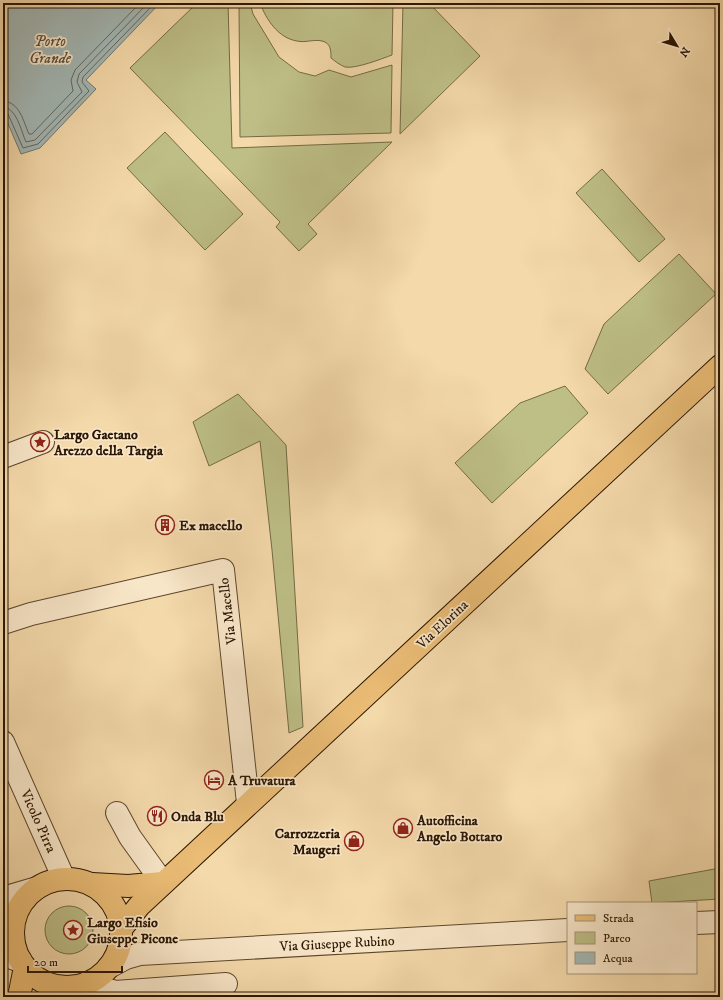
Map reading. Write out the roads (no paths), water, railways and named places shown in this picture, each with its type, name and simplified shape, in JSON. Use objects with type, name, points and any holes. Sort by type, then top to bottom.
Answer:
[{"type":"main road","name":"Via Elorina","points":[[121,929],[139,906],[248,803],[720,366]]},
{"type":"main road","points":[[19,997],[14,942],[14,922],[23,903],[36,888],[45,883],[64,879],[78,880],[92,884],[128,886],[164,883]]},
{"type":"main road","points":[[16,961],[38,978],[48,991],[83,989],[109,967],[116,955],[120,943],[121,929],[118,915],[112,903],[103,892],[92,884]]},
{"type":"street","points":[[3,457],[43,442]]},
{"type":"street","name":"Via Macello","points":[[3,623],[31,614],[223,570],[248,803]]},
{"type":"street","name":"Vicolo Pirra","points":[[3,742],[64,879]]},
{"type":"street","points":[[117,813],[130,837],[164,883]]},
{"type":"street","points":[[3,898],[36,888]]},
{"type":"street","points":[[697,923],[720,922]]},
{"type":"street","name":"Via Giuseppe Rubino","points":[[109,967],[126,958],[140,954],[567,930]]},
{"type":"street","points":[[83,989],[115,992],[226,984]]},
{"type":"water","name":"Porto Grande","points":[[3,3],[160,3],[86,80],[96,89],[40,148],[21,154],[3,112]]},
{"type":"place","name":"Largo Gaetano Arezzo della Targia","points":[[40,442]]},
{"type":"place","name":"Ex macello","points":[[165,525]]},
{"type":"place","name":"A Truvatura","points":[[214,780]]},
{"type":"place","name":"Onda Blu","points":[[157,816]]},
{"type":"place","name":"Autofficina Angelo Bottaro","points":[[403,828]]},
{"type":"place","name":"Carrozzeria Maugeri","points":[[354,841]]},
{"type":"place","name":"Largo Efisio Giuseppe Picone","points":[[73,930]]}]
